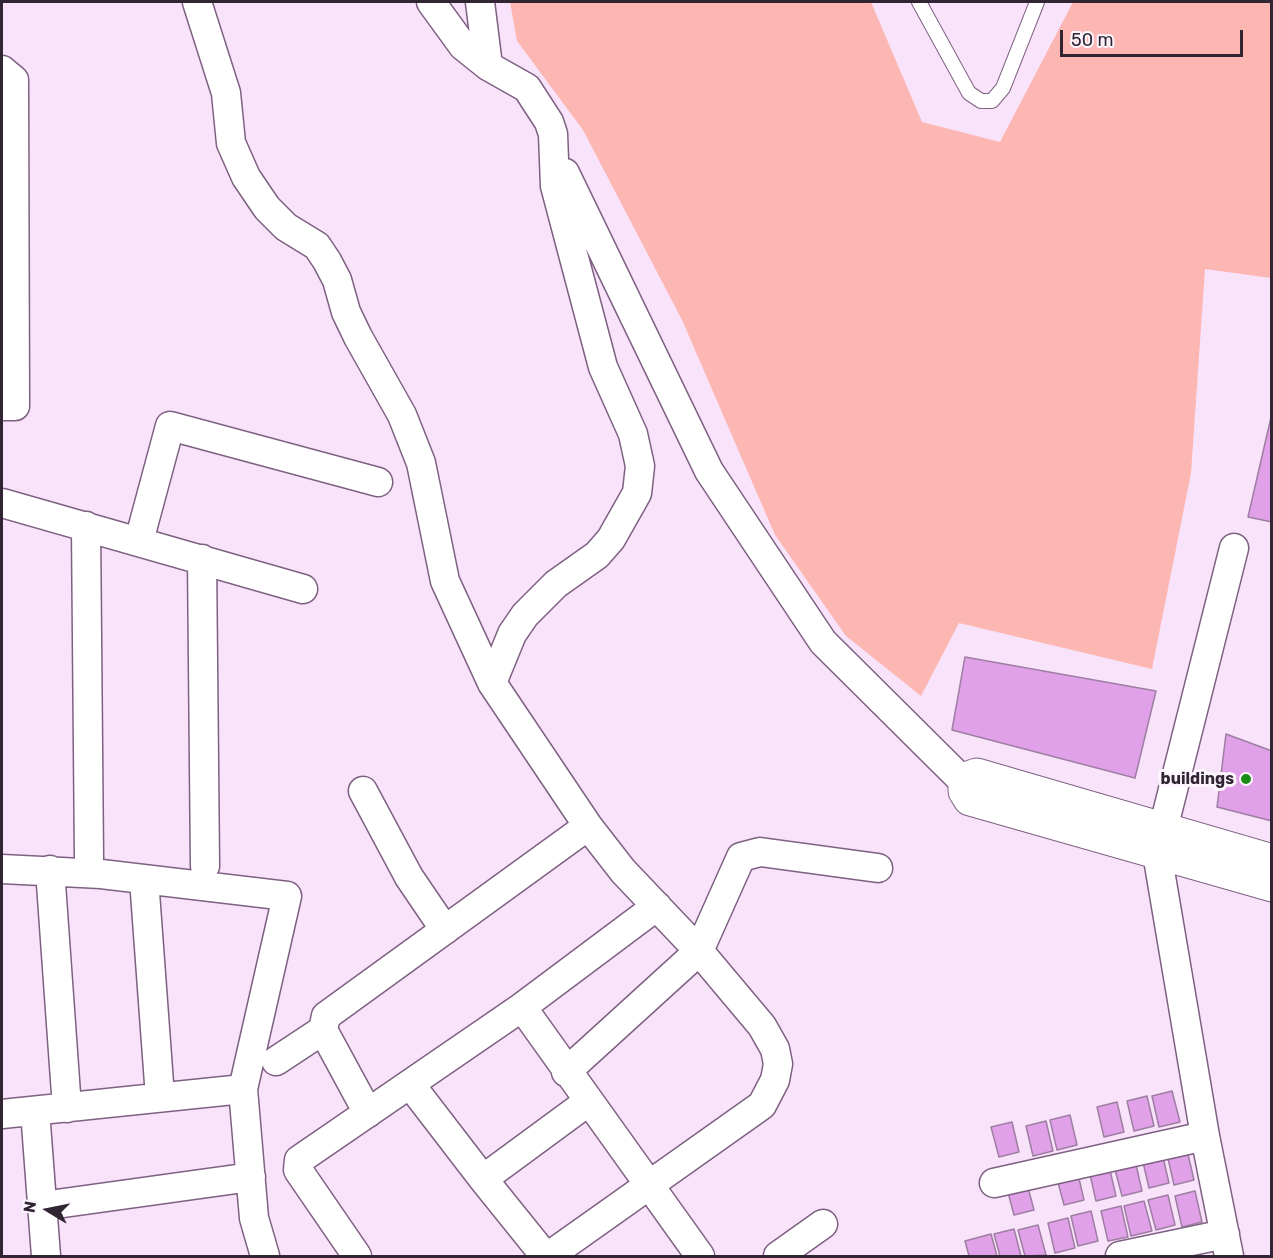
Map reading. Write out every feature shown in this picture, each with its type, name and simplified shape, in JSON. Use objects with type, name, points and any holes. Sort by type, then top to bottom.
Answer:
[{"type":"street","points":[[197,2],[226,93],[227,126],[238,160],[246,177],[267,208],[286,227],[317,246],[337,280],[346,312],[402,415],[421,463],[445,581],[492,683],[588,826],[623,871],[699,951],[762,1026],[775,1049],[778,1064],[776,1080],[762,1106],[547,1257],[410,1084]]},
{"type":"street","points":[[432,2],[463,46],[488,66],[527,88],[549,122],[555,186],[603,367],[633,434],[640,466],[639,482],[631,506],[604,547],[582,568],[556,584],[525,615],[512,634],[492,683]]},
{"type":"street","points":[[480,2],[488,66]]},
{"type":"street","points":[[2,70],[14,80],[8,230],[15,406],[2,406]]},
{"type":"street","points":[[553,150],[709,471],[823,642],[965,783],[977,775],[1272,885]]},
{"type":"street","points":[[139,541],[170,426],[378,482]]},
{"type":"street","points":[[2,503],[303,589]]},
{"type":"street","points":[[86,526],[89,859]]},
{"type":"street","points":[[1120,1257],[1227,1246],[1205,1136],[1159,841],[1234,548]]},
{"type":"street","points":[[202,559],[205,866]]},
{"type":"street","points":[[363,791],[409,877],[445,930]]},
{"type":"street","points":[[368,1113],[323,1030],[326,1016],[588,826]]},
{"type":"street","points":[[1159,841],[1272,861]]},
{"type":"street","points":[[566,1072],[699,951],[737,863],[747,853],[760,852],[878,868]]},
{"type":"street","points":[[2,869],[50,870],[287,896],[243,1089],[254,1218],[265,1257]]},
{"type":"street","points":[[50,870],[67,1108]]},
{"type":"street","points":[[144,879],[160,1098]]},
{"type":"street","points":[[357,1257],[297,1165],[299,1160],[522,1007],[657,906]]},
{"type":"street","points":[[522,1007],[566,1072],[700,1257]]},
{"type":"street","points":[[276,1061],[323,1030]]},
{"type":"street","points":[[2,1114],[243,1089]]},
{"type":"street","points":[[483,1179],[589,1101]]},
{"type":"street","points":[[35,1111],[46,1257]]},
{"type":"street","points":[[994,1183],[1205,1136]]},
{"type":"street","points":[[42,1206],[251,1177]]},
{"type":"street","points":[[778,1257],[823,1224]]},
{"type":"lane","points":[[919,2],[969,93],[981,100],[992,101],[1003,88],[1037,2]]},
{"type":"shaded area","points":[[510,2],[871,2],[922,122],[1000,142],[1073,2],[1271,2],[1271,278],[1205,269],[1191,473],[1152,669],[959,623],[921,696],[846,636],[775,535],[682,320],[583,130],[517,41]]},
{"type":"building","points":[[1272,413],[1272,522],[1248,517]]},
{"type":"building","points":[[965,657],[1156,691],[1135,778],[952,730]]},
{"type":"building","name":"buildings","points":[[1226,734],[1272,751],[1272,821],[1217,807]]},
{"type":"building","points":[[1172,1091],[1180,1122],[1159,1127],[1152,1096]]},
{"type":"building","points":[[1147,1096],[1154,1126],[1134,1131],[1127,1101]]},
{"type":"building","points":[[1117,1102],[1124,1132],[1104,1137],[1097,1107]]},
{"type":"building","points":[[1070,1115],[1077,1145],[1057,1150],[1050,1120]]},
{"type":"building","points":[[1046,1121],[1053,1151],[1033,1156],[1026,1126]]},
{"type":"building","points":[[1012,1122],[1019,1152],[999,1157],[991,1127]]},
{"type":"building","points":[[1187,1150],[1194,1180],[1174,1185],[1167,1154]]},
{"type":"building","points":[[1162,1153],[1169,1183],[1149,1188],[1142,1158]]},
{"type":"building","points":[[1135,1160],[1142,1191],[1122,1196],[1114,1166]]},
{"type":"building","points":[[1109,1166],[1116,1196],[1096,1201],[1089,1170]]},
{"type":"building","points":[[1077,1170],[1084,1200],[1064,1205],[1056,1175]]},
{"type":"building","points":[[1026,1180],[1034,1210],[1014,1215],[1006,1185]]},
{"type":"building","points":[[1195,1191],[1202,1222],[1182,1227],[1175,1196]]},
{"type":"building","points":[[1168,1195],[1175,1225],[1156,1230],[1148,1200]]},
{"type":"building","points":[[1144,1201],[1152,1231],[1131,1236],[1124,1206]]},
{"type":"building","points":[[1121,1206],[1128,1237],[1108,1241],[1101,1211]]},
{"type":"building","points":[[1091,1211],[1098,1241],[1078,1246],[1071,1216]]},
{"type":"building","points":[[1068,1218],[1075,1248],[1055,1253],[1048,1223]]},
{"type":"building","points":[[1038,1225],[1046,1255],[1025,1256],[1018,1230]]},
{"type":"building","points":[[1014,1229],[1021,1256],[1000,1256],[994,1234]]},
{"type":"building","points":[[991,1234],[997,1256],[969,1256],[965,1241]]},
{"type":"place","name":"buildings","points":[[1246,779]]}]
